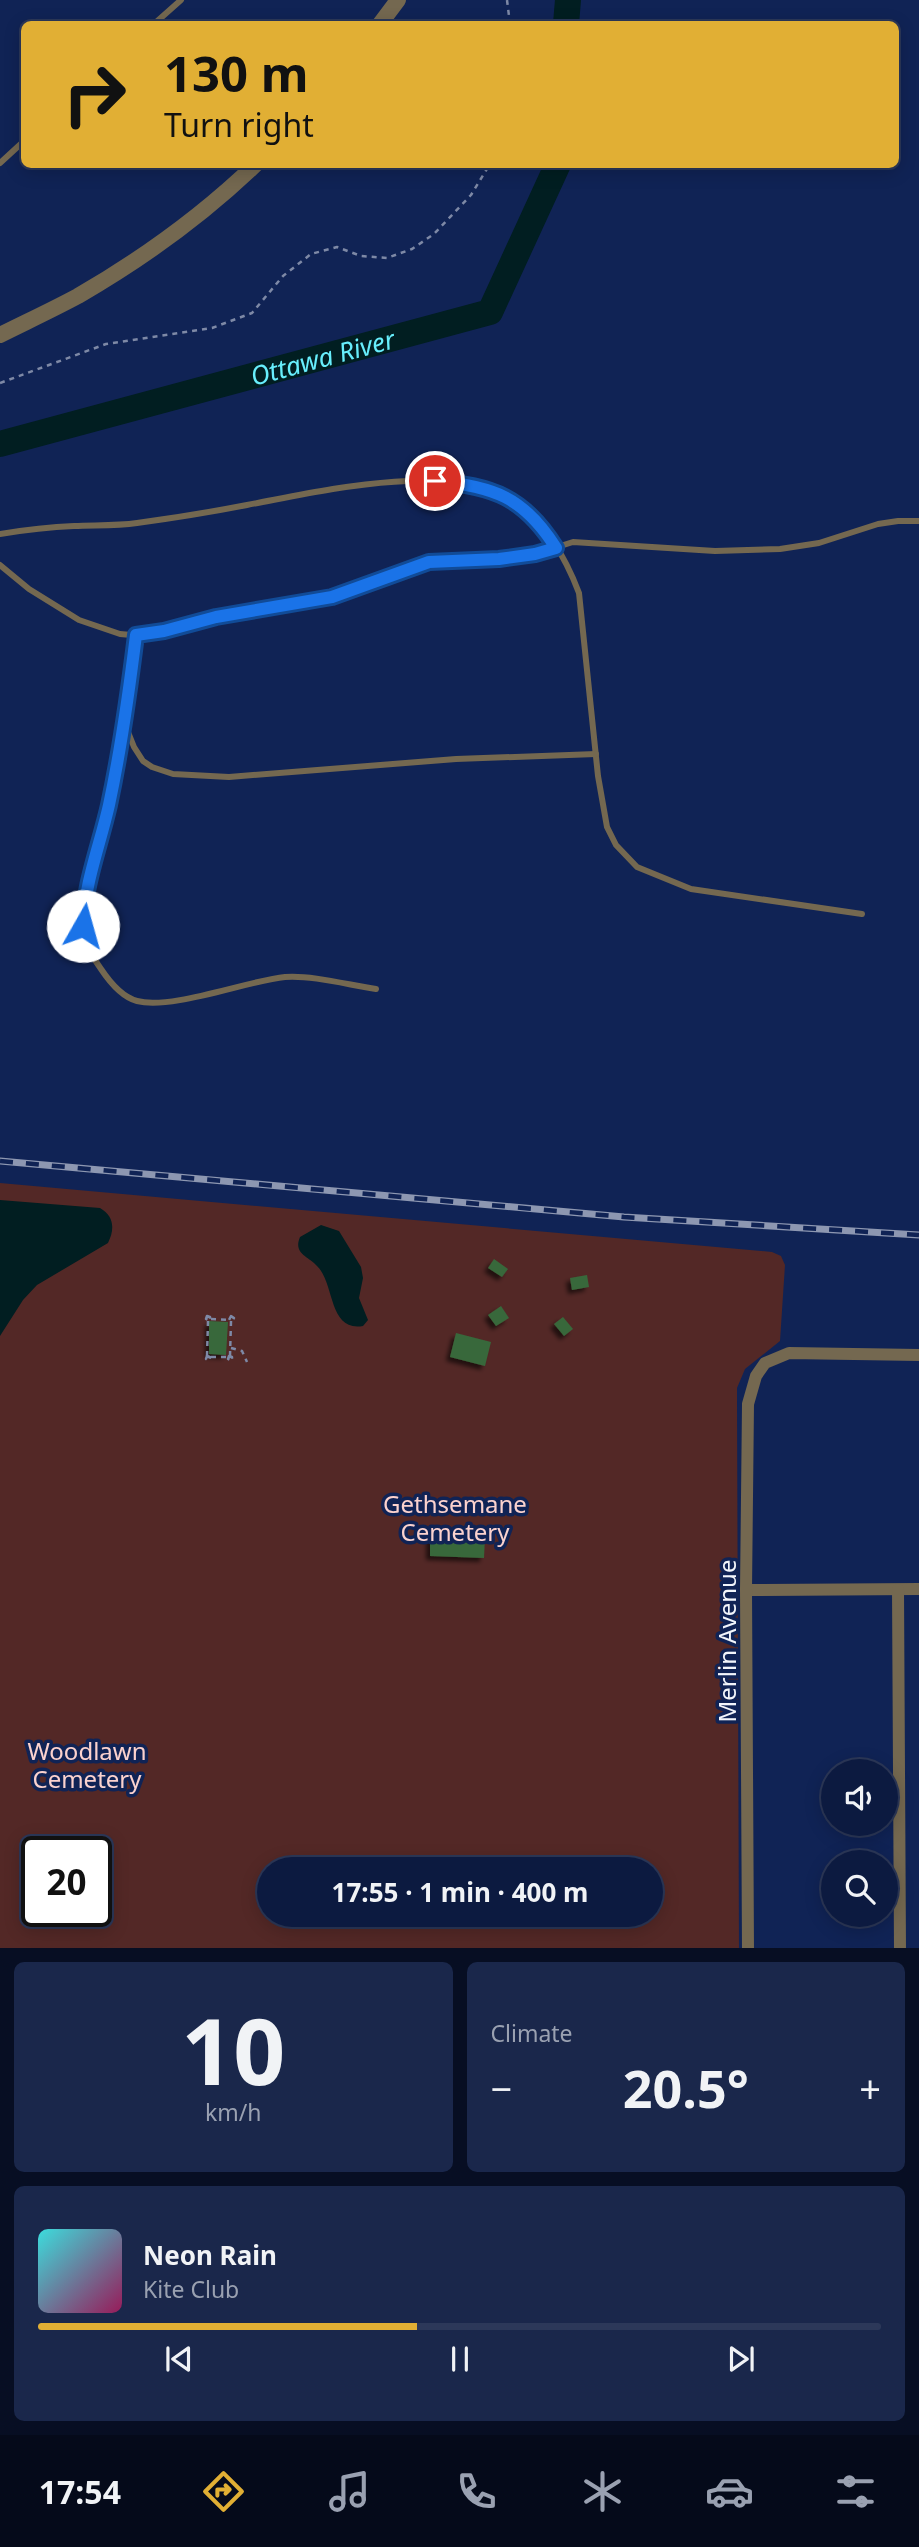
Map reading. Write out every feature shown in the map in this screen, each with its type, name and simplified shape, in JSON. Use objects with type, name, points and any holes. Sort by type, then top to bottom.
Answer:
[{"type":"street","points":[[382,21],[398,0]]},
{"type":"street","points":[[0,335],[77,296],[134,261],[203,211],[251,168]]},
{"type":"street","name":"Merlin Avenue","points":[[748,1948],[748,1404],[756,1376],[765,1363],[789,1353],[919,1355]]},
{"type":"street","points":[[746,1590],[919,1589]]},
{"type":"street","points":[[898,1590],[900,1948]]},
{"type":"lane","points":[[157,21],[181,0]]},
{"type":"lane","points":[[0,163],[21,144]]},
{"type":"lane","points":[[0,534],[73,526],[125,525],[358,486],[435,481],[462,484],[510,498],[527,510],[546,531],[571,573],[579,593],[596,754],[607,827],[616,845],[638,867],[691,889],[862,914]]},
{"type":"lane","points":[[0,565],[29,589],[79,620],[104,630],[136,635],[164,631],[216,617],[332,597],[429,562],[499,559],[535,554],[573,542],[715,551],[780,549],[820,543],[878,524],[919,521]]},
{"type":"lane","points":[[136,635],[125,720],[83,915],[89,952],[106,978],[136,1001],[152,1002],[172,1001],[288,977],[376,989]]},
{"type":"lane","points":[[125,720],[134,747],[143,761],[173,774],[198,777],[229,777],[456,759],[596,754]]},
{"type":"path","points":[[508,0],[510,21]]},
{"type":"path","points":[[0,383],[106,344],[212,328],[252,313],[284,276],[311,254],[337,247],[361,256],[387,258],[412,249],[434,234],[471,195],[488,168]]},
{"type":"path","points":[[209,1320],[230,1320],[230,1348],[229,1357],[209,1357],[209,1320]]},
{"type":"path","points":[[230,1348],[242,1351],[247,1362]]},
{"type":"green space","name":"Gethsemane Cemetery","points":[[0,1183],[772,1252],[781,1256],[785,1265],[780,1341],[745,1369],[737,1388],[739,1948],[0,1948]]},
{"type":"shaded area","points":[[0,1200],[100,1208],[111,1219],[112,1233],[108,1243],[37,1285],[23,1300],[0,1336]]},
{"type":"shaded area","points":[[321,1225],[339,1231],[361,1267],[363,1278],[359,1298],[368,1320],[363,1326],[352,1326],[344,1322],[334,1305],[323,1274],[298,1247],[300,1237]]},
{"type":"building","points":[[494,1259],[508,1269],[502,1277],[488,1268]]},
{"type":"building","points":[[587,1275],[589,1287],[572,1290],[570,1278]]},
{"type":"building","points":[[501,1306],[509,1318],[496,1326],[488,1315]]},
{"type":"building","points":[[563,1317],[573,1329],[564,1336],[554,1324]]},
{"type":"building","points":[[209,1321],[228,1322],[226,1355],[209,1354]]},
{"type":"building","points":[[456,1333],[491,1342],[485,1366],[450,1357]]},
{"type":"building","points":[[430,1536],[485,1537],[484,1558],[430,1556]]},
{"type":"waterway","name":"Ottawa River","points":[[566,21],[568,0]]},
{"type":"waterway","name":"Ottawa River","points":[[0,444],[490,312],[556,168]]},
{"type":"railway","points":[[0,1161],[624,1217],[919,1235]]},
{"type":"route","points":[[83,926],[86,893],[108,806],[125,720],[136,635],[144,636],[216,617],[332,597],[429,562],[499,559],[556,548],[546,531],[527,510],[510,498],[489,490],[435,481]]},
{"type":"park label","name":"Woodlawn Cemetery","points":[[87,1764]]}]
